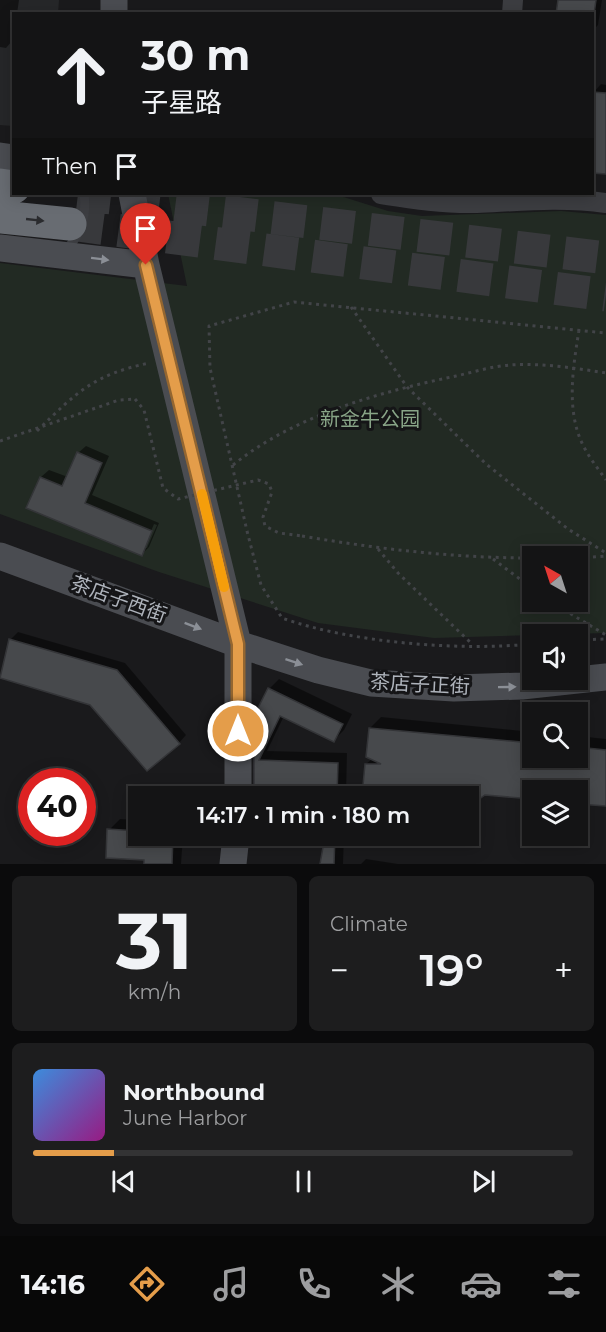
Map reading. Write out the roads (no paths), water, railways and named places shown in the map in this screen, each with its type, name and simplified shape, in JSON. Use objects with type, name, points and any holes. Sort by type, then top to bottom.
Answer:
[{"type":"highway","points":[[0,217],[65,239]]},
{"type":"main road","points":[[132,195],[146,265],[238,644],[238,786]]},
{"type":"main road","points":[[0,248],[65,239],[146,265]]},
{"type":"main road","name":"茶店子西街","points":[[0,556],[238,644]]},
{"type":"main road","name":"茶店子正街","points":[[238,644],[318,670],[371,683],[454,688],[511,687],[606,677]]},
{"type":"main road","points":[[233,864],[235,846]]},
{"type":"street","points":[[387,195],[426,201],[477,203],[509,197],[606,203]]},
{"type":"lane","points":[[65,239],[77,237],[84,211],[84,195]]},
{"type":"tunnel","points":[[86,195],[606,258]]},
{"type":"tunnel","points":[[70,224],[606,295]]},
{"type":"park label","name":"新金牛公园","points":[[370,419]]}]
